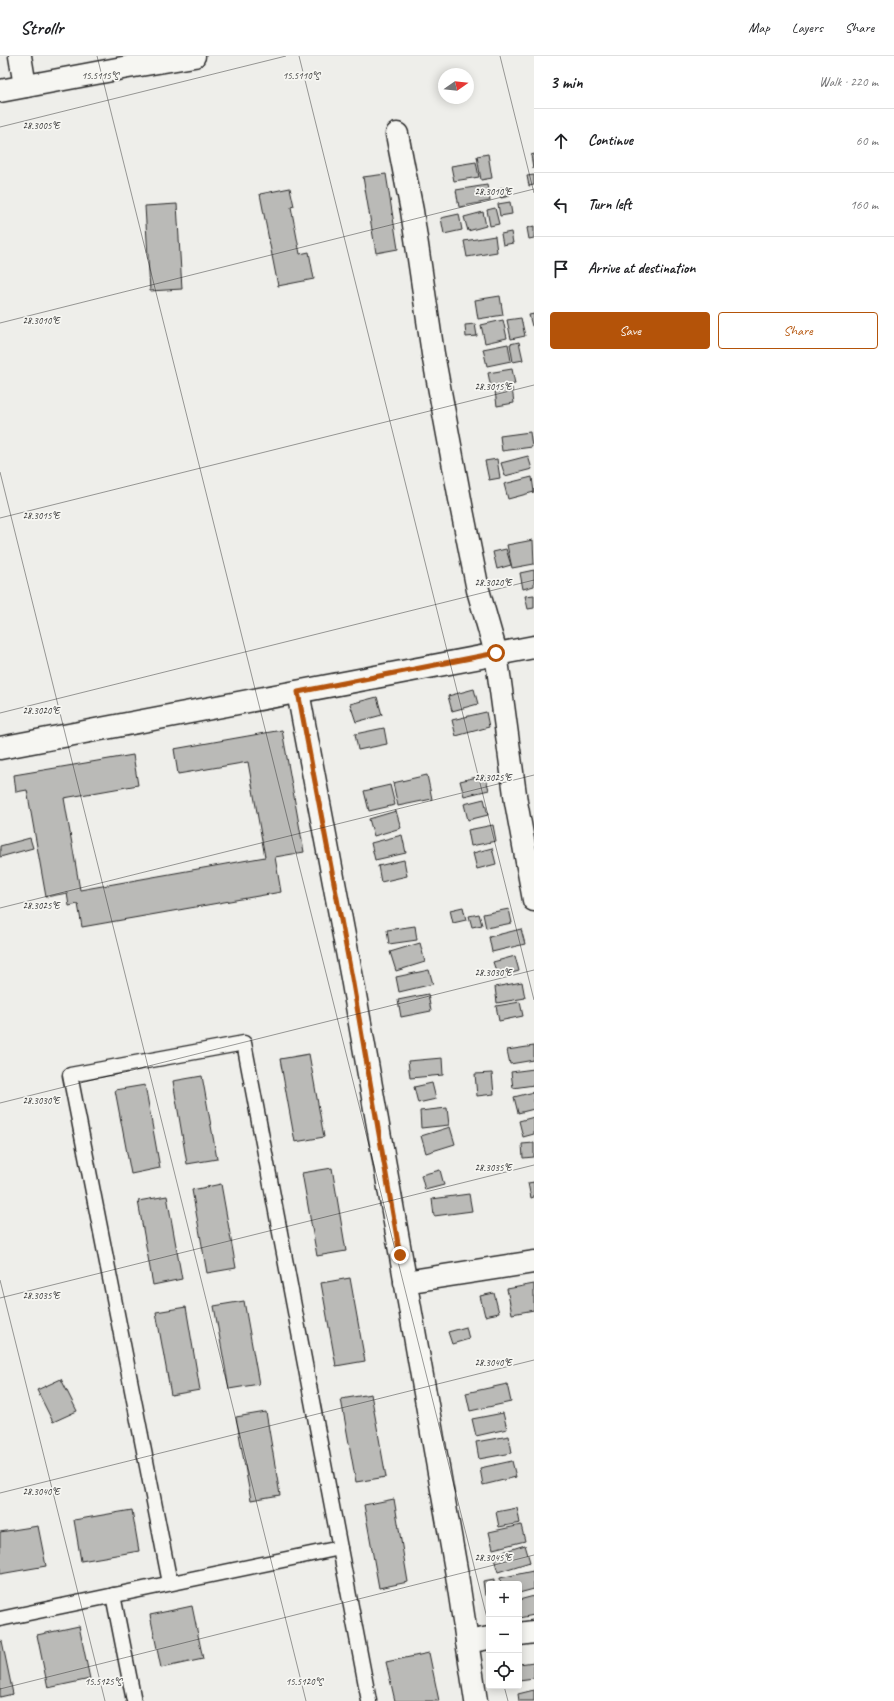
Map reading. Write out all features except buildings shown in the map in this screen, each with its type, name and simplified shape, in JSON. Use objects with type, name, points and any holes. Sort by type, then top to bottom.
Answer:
[{"type":"street","points":[[20,56],[25,86]]},
{"type":"street","points":[[0,91],[194,56]]},
{"type":"street","points":[[398,134],[412,211],[433,354],[459,495],[478,590],[496,653],[516,802],[534,900]]},
{"type":"street","points":[[0,748],[534,647]]},
{"type":"street","points":[[298,692],[352,978],[457,1575],[476,1701]]},
{"type":"street","points":[[405,1282],[534,1262]]},
{"type":"street","points":[[522,1634],[534,1632]]},
{"type":"street","points":[[467,1642],[486,1639]]},
{"type":"lane","points":[[170,1583],[70,1075],[244,1043],[369,1701]]},
{"type":"lane","points":[[0,1619],[340,1548]]},
{"type":"lane","points":[[113,1595],[134,1701]]},
{"type":"route","points":[[400,1255],[352,978],[298,692],[496,653]]}]
